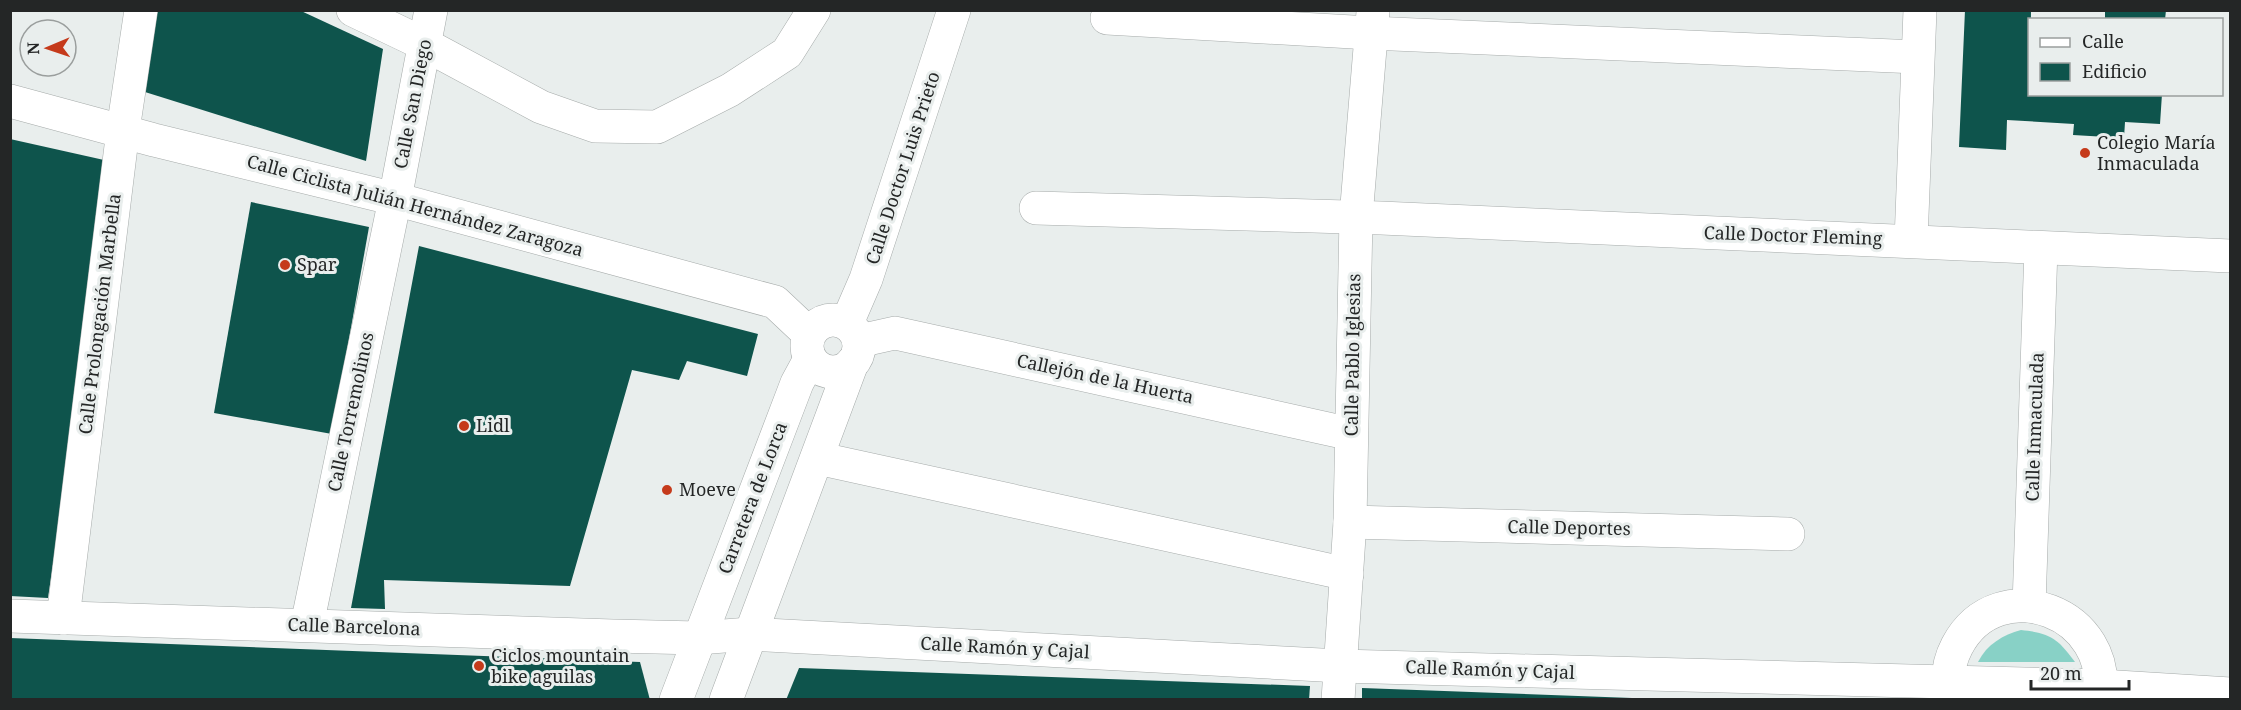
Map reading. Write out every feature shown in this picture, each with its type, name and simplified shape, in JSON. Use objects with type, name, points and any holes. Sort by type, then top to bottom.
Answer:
[{"type":"street","name":"Calle Prolongación Marbella","points":[[63,618],[123,130],[141,10]]},
{"type":"street","points":[[353,10],[424,44],[541,107],[596,126],[657,127],[730,90],[787,52],[814,10]]},
{"type":"street","name":"Calle San Diego","points":[[395,199],[431,10]]},
{"type":"street","name":"Calle Doctor Luis Prieto","points":[[852,342],[866,279],[954,10]]},
{"type":"street","points":[[1911,241],[1920,10]]},
{"type":"street","points":[[1107,18],[1372,22],[1917,57]]},
{"type":"street","name":"Calle Pablo Iglesias","points":[[1338,699],[1350,522],[1356,217],[1372,22]]},
{"type":"street","name":"Calle Ciclista Julián Hernández Zaragoza","points":[[10,101],[154,140],[395,199],[775,302],[809,346]]},
{"type":"street","name":"Calle Torremolinos","points":[[306,625],[395,199]]},
{"type":"street","name":"Calle Doctor Fleming","points":[[1036,208],[1356,217],[2230,256]]},
{"type":"street","name":"Calle Inmaculada","points":[[2029,606],[2041,248]]},
{"type":"street","points":[[726,699],[817,458],[852,342],[837,319],[825,320],[814,326],[809,346],[821,370],[833,372],[843,370],[852,342]]},
{"type":"street","name":"Callejón de la Huerta","points":[[852,342],[895,333],[1352,434]]},
{"type":"street","name":"Carretera de Lorca","points":[[676,699],[797,383],[809,346]]},
{"type":"street","points":[[817,458],[1347,574]]},
{"type":"street","name":"Calle Deportes","points":[[1350,522],[1788,534]]},
{"type":"street","points":[[1949,691],[1954,653],[1970,628],[1985,617],[2003,609],[2029,606],[2060,615],[2079,629],[2089,641],[2097,658],[2100,693]]},
{"type":"street","name":"Calle Barcelona","points":[[10,616],[698,638]]},
{"type":"street","points":[[698,638],[750,634]]},
{"type":"street","name":"Calle Ramón y Cajal","points":[[750,634],[1340,666],[1949,691],[2230,694]]},
{"type":"green space","points":[[2021,630],[2053,638],[2075,662],[1978,662],[1996,641]]},
{"type":"building","points":[[155,10],[299,10],[383,49],[366,161],[145,92]]},
{"type":"building","points":[[1965,10],[2031,10],[2031,18],[2028,18],[2028,96],[2162,96],[2160,124],[2125,122],[2124,138],[2073,135],[2074,124],[2007,120],[2006,150],[1959,147]]},
{"type":"building","points":[[2105,10],[2166,10],[2165,18],[2105,18]]},
{"type":"building","points":[[10,139],[113,162],[48,598],[10,596]]},
{"type":"building","points":[[251,202],[369,227],[332,434],[214,413]]},
{"type":"building","points":[[419,246],[758,334],[747,376],[687,361],[679,380],[632,370],[570,586],[384,580],[385,609],[351,608]]},
{"type":"building","points":[[10,638],[640,662],[650,700],[10,700]]},
{"type":"building","points":[[799,668],[1310,686],[1309,700],[786,700]]},
{"type":"building","points":[[1362,688],[1632,698],[1632,700],[1362,700]]},
{"type":"place","name":"Colegio María Inmaculada","points":[[2085,153]]},
{"type":"place","name":"Spar","points":[[285,265]]},
{"type":"place","name":"Lidl","points":[[464,426]]},
{"type":"place","name":"Moeve","points":[[667,490]]},
{"type":"place","name":"Ciclos mountain bike aguilas","points":[[479,666]]}]
